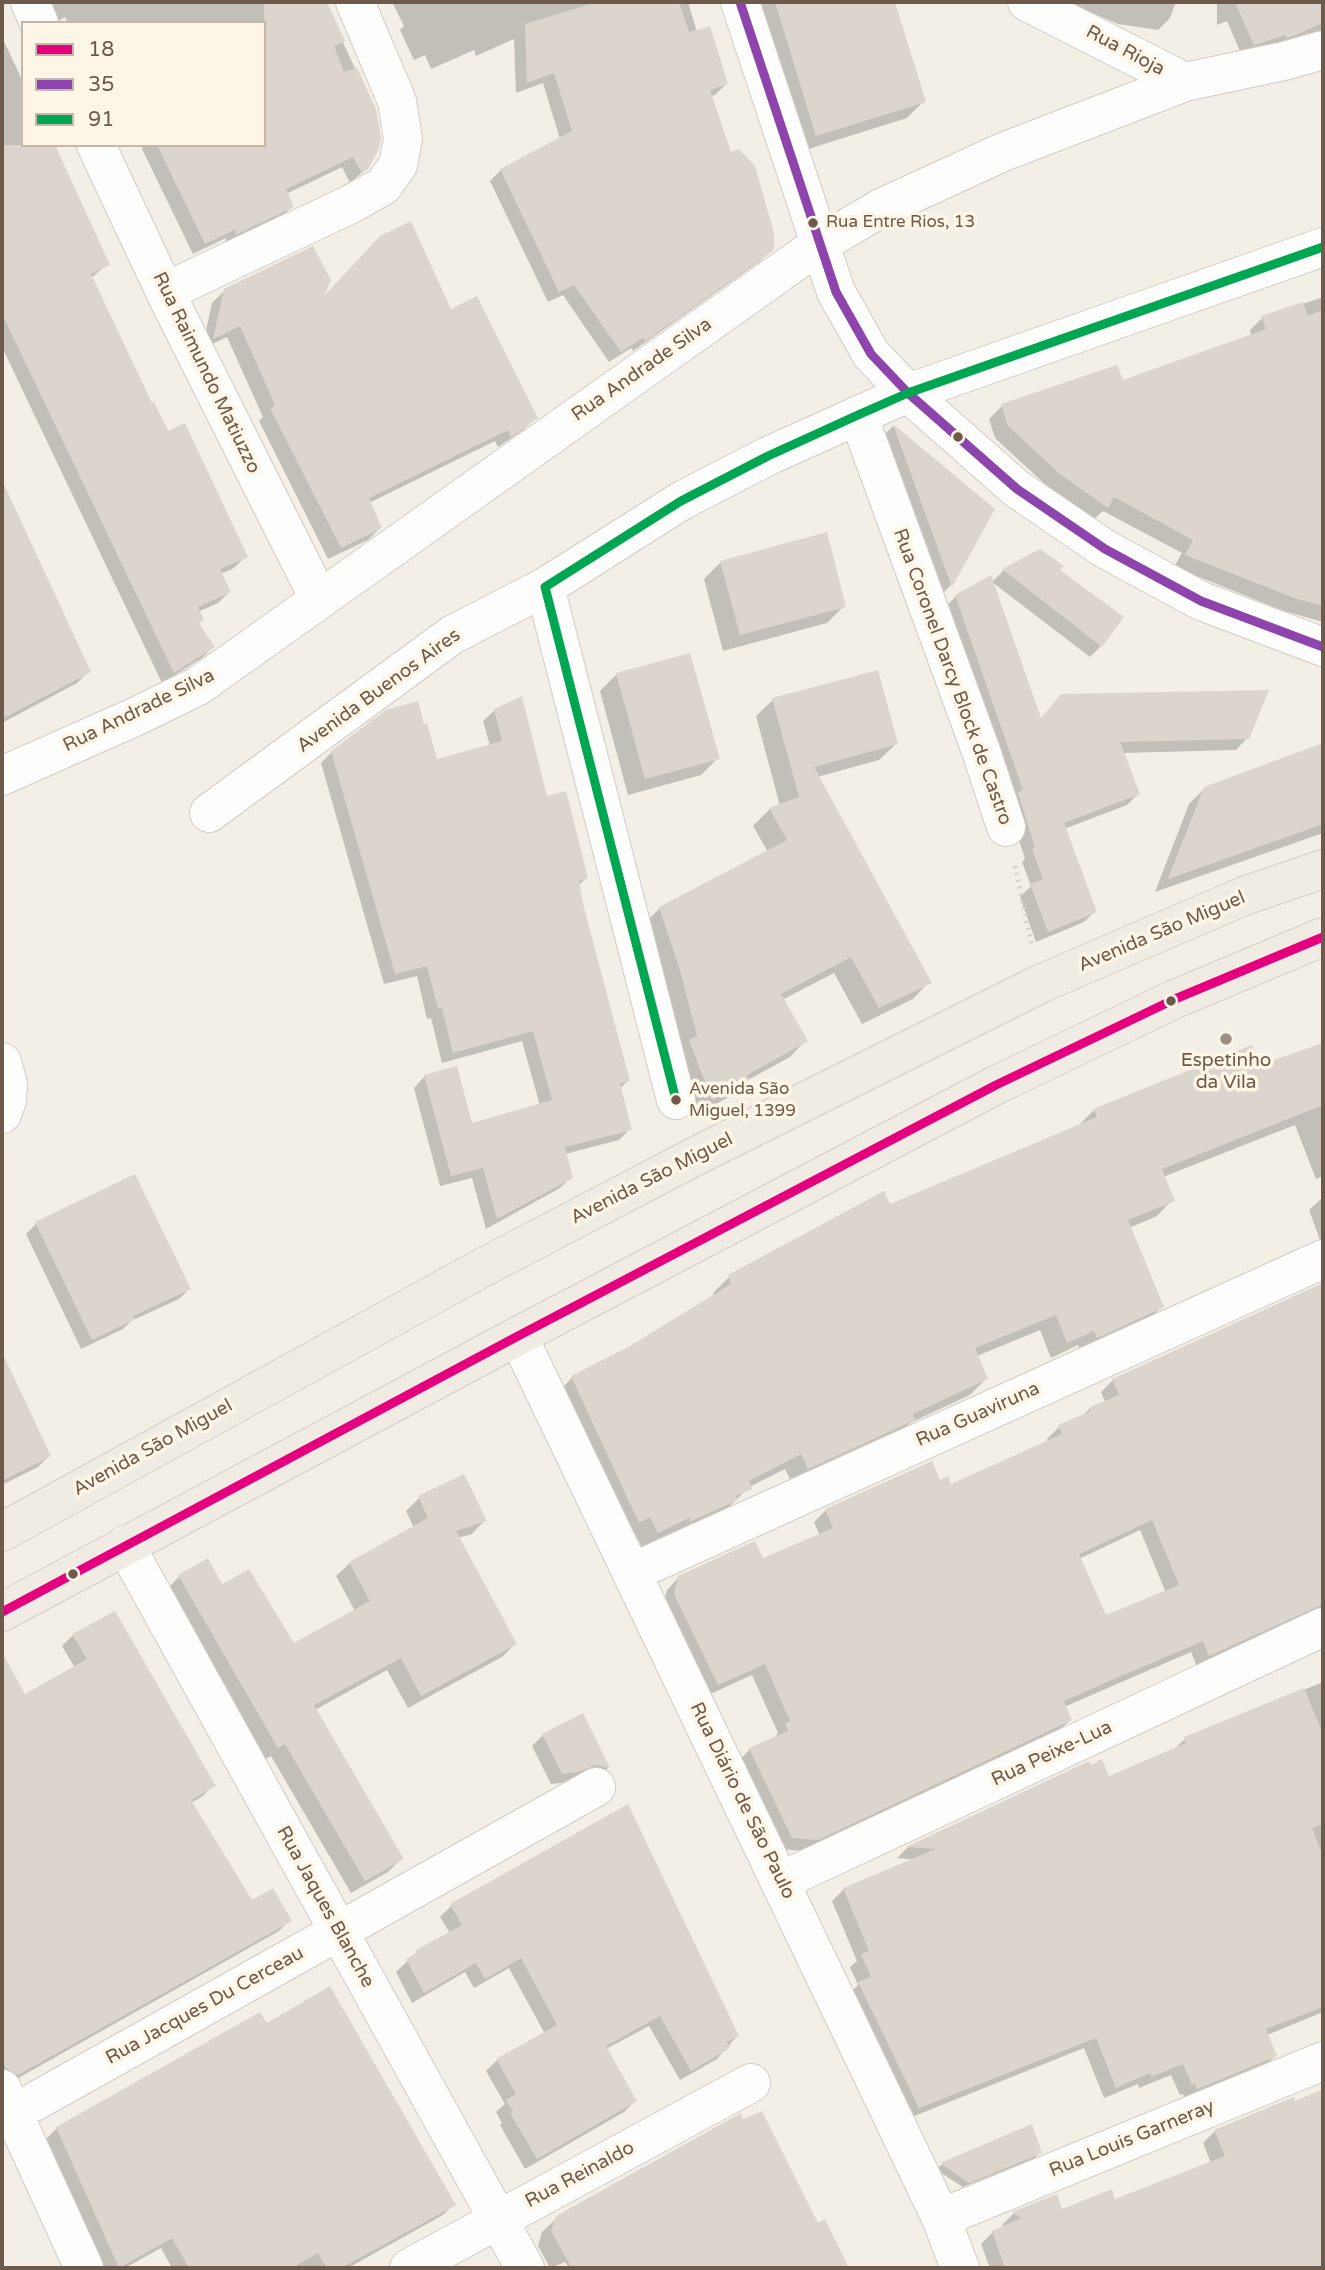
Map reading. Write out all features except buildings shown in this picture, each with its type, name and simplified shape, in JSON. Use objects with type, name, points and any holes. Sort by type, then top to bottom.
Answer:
[{"type":"main road","name":"Avenida São Miguel","points":[[2,1532],[492,1262],[694,1157],[1040,984],[1244,896],[1323,869]]},
{"type":"main road","points":[[2,1612],[518,1336],[996,1085],[1175,999],[1323,937]]},
{"type":"street","points":[[30,2],[38,21]]},
{"type":"street","points":[[165,292],[351,204],[383,186],[398,165],[403,139],[397,102],[355,2]]},
{"type":"street","points":[[740,2],[836,292],[872,354],[908,393],[1017,489],[1105,549],[1201,601],[1323,647]]},
{"type":"street","name":"Rua Rioja","points":[[1027,2],[1185,82]]},
{"type":"street","name":"Rua Andrade Silva","points":[[2,776],[198,686],[820,244],[881,208],[1003,152],[1185,82],[1323,50]]},
{"type":"street","name":"Rua Raimundo Matiuzzo","points":[[97,147],[165,292],[319,599]]},
{"type":"street","name":"Avenida Buenos Aires","points":[[209,813],[452,635],[545,587],[681,501],[768,456],[908,393],[1323,247]]},
{"type":"street","name":"Rua Coronel Darcy Block de Castro","points":[[858,415],[981,751],[1006,827]]},
{"type":"street","points":[[545,587],[676,1100]]},
{"type":"street","points":[[2,1062],[8,1084],[7,1100],[2,1114]]},
{"type":"street","name":"Rua Guaviruna","points":[[633,1572],[1323,1259]]},
{"type":"street","name":"Rua Diário de São Paulo","points":[[518,1336],[941,2218],[960,2268]]},
{"type":"street","name":"Rua Jaques Blanche","points":[[125,1545],[525,2268]]},
{"type":"street","name":"Rua Peixe-Lua","points":[[781,1881],[1323,1627]]},
{"type":"street","name":"Rua Jacques Du Cerceau","points":[[18,2096],[338,1932],[596,1787]]},
{"type":"street","name":"Rua Louis Garneray","points":[[941,2218],[1323,2060]]},
{"type":"street","name":"Rua Reinaldo","points":[[409,2268],[751,2082]]},
{"type":"street","points":[[18,2096],[85,2268]]},
{"type":"path","name":"Rua Coronel Darcy Block de Castro","points":[[1006,827],[1040,984]]},
{"type":"transit line","name":"35","points":[[740,2],[836,292],[871,354],[908,393],[1017,489],[1105,549],[1201,601],[1323,647]]},
{"type":"transit line","name":"91","points":[[676,1100],[545,587],[681,501],[768,456],[908,393],[1323,247]]},
{"type":"transit line","name":"18","points":[[2,1612],[518,1336],[996,1085],[1175,999],[1323,937]]},
{"type":"place","name":"Rua Entre Rios, 13","points":[[813,223]]},
{"type":"place","name":"Espetinho da Vila","points":[[1226,1039]]},
{"type":"place","name":"Avenida São Miguel, 1399","points":[[676,1100]]}]
